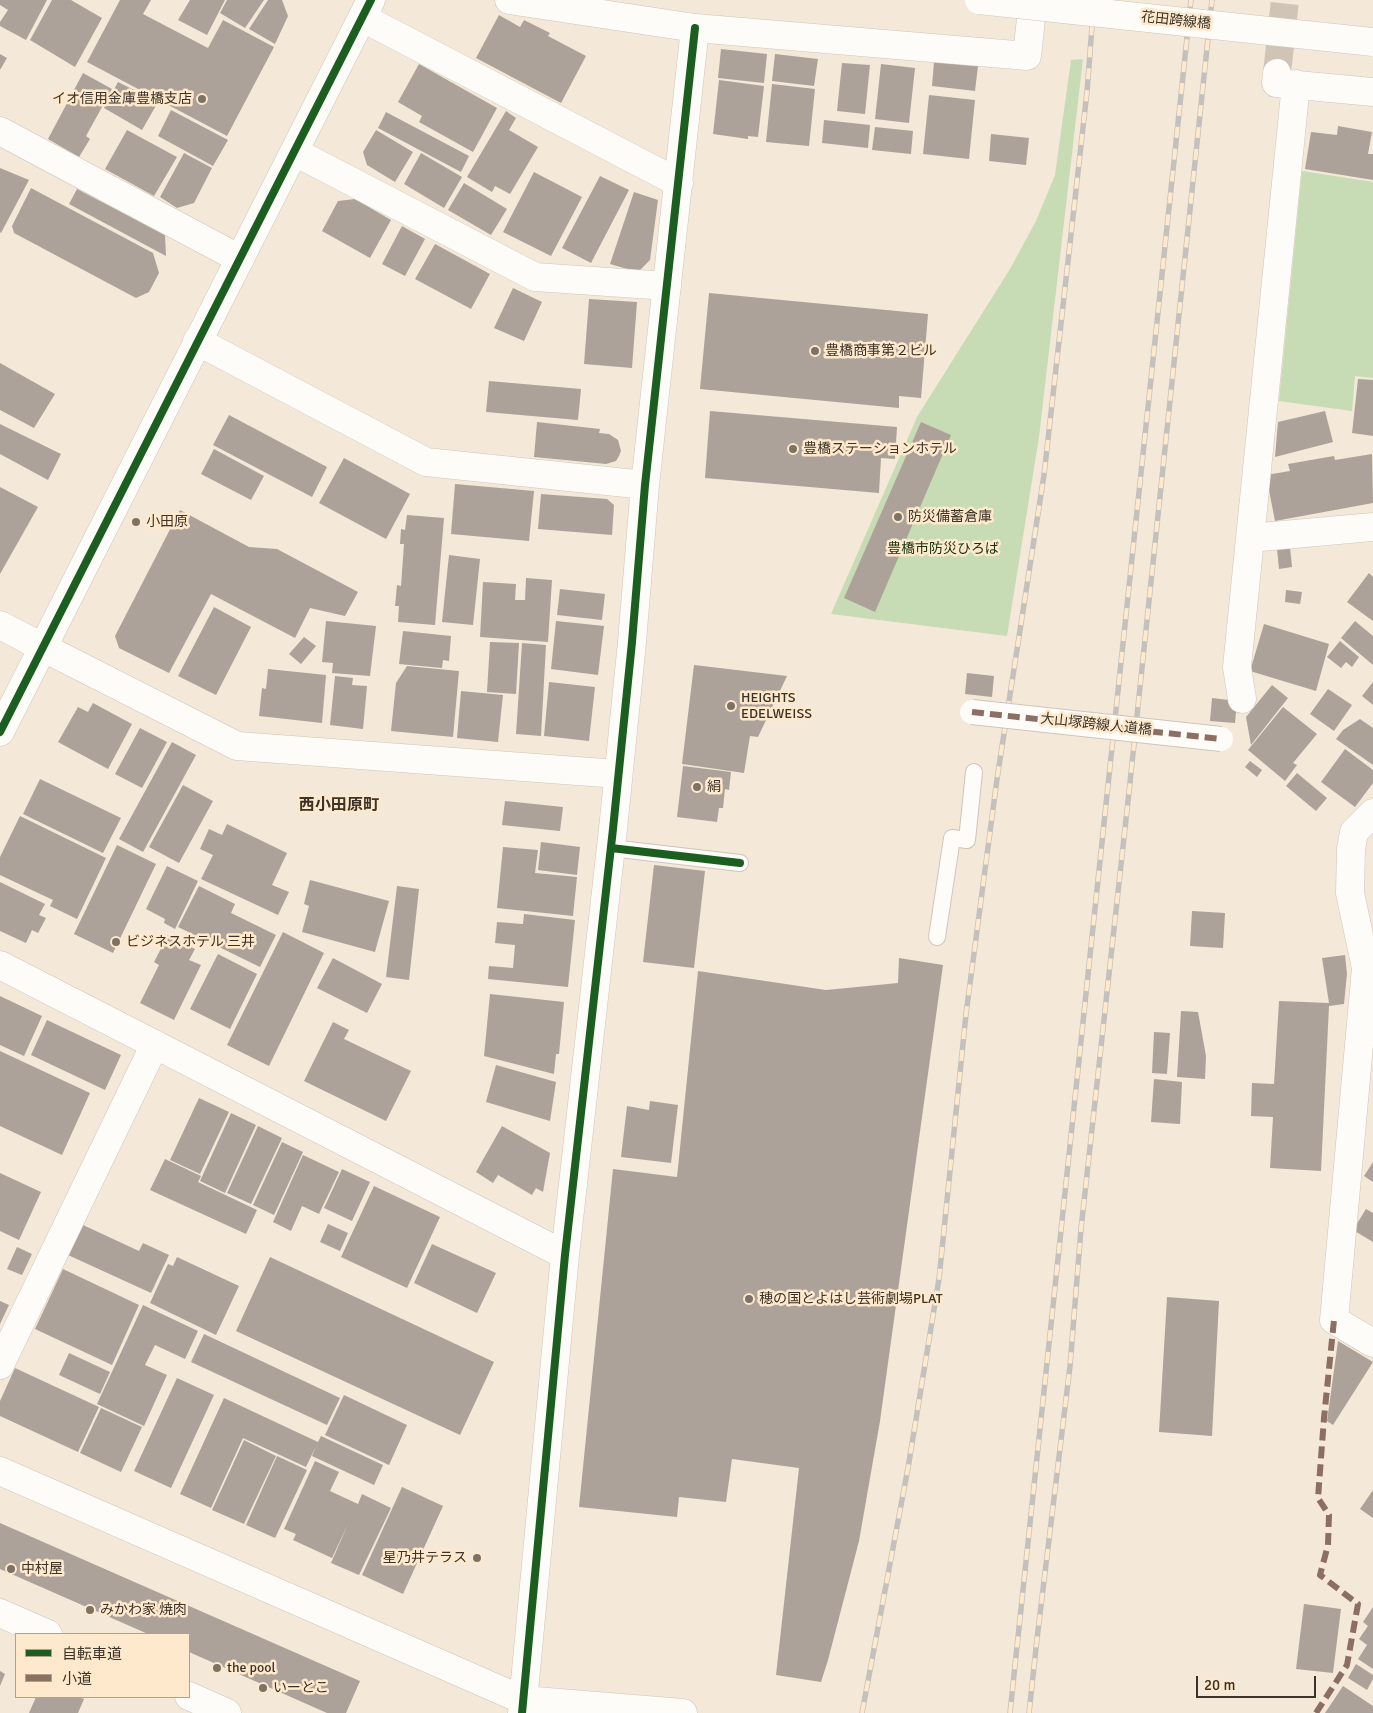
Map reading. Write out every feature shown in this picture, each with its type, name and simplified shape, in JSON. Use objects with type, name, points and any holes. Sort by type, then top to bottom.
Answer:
[{"type":"street","points":[[509,0],[695,28],[1027,56],[1033,0]]},
{"type":"street","name":"花田跨線橋","points":[[980,0],[1373,42]]},
{"type":"street","points":[[0,732],[367,9],[679,183]]},
{"type":"street","points":[[522,1706],[565,1255],[611,848],[632,642],[645,486],[695,28]]},
{"type":"street","points":[[1242,699],[1237,667],[1250,538],[1286,78],[1373,92]]},
{"type":"street","points":[[0,131],[240,259]]},
{"type":"street","points":[[295,152],[536,278],[667,286]]},
{"type":"street","points":[[198,340],[426,462],[645,486]]},
{"type":"street","points":[[1250,538],[1373,527]]},
{"type":"street","points":[[0,625],[237,746],[618,774]]},
{"type":"street","name":"大山塚跨線人道橋","points":[[972,712],[1221,739]]},
{"type":"street","points":[[1373,813],[1354,832],[1362,852],[1350,893],[1366,968],[1362,1031],[1334,1320],[1373,1343]]},
{"type":"street","points":[[0,964],[565,1255]]},
{"type":"street","points":[[0,1365],[155,1044]]},
{"type":"street","points":[[0,1471],[522,1706],[683,1713]]},
{"type":"street","points":[[0,1613],[46,1633]]},
{"type":"street","points":[[190,1696],[227,1713]]},
{"type":"lane","points":[[937,937],[952,838],[967,840],[974,772]]},
{"type":"lane","points":[[611,848],[740,863]]},
{"type":"green space","name":"豊橋市防災ひろば","points":[[1083,59],[1039,437],[1007,636],[831,614],[917,417],[1010,269],[1036,221],[1055,175],[1071,60]]},
{"type":"green space","points":[[1302,171],[1373,182],[1373,378],[1355,376],[1352,411],[1279,401]]},
{"type":"building","points":[[0,0],[47,0],[26,40],[0,26],[0,22],[8,10],[0,5]]},
{"type":"building","points":[[52,0],[71,0],[102,18],[75,67],[30,40]]},
{"type":"building","name":"イオ信用金庫豊橋支店","points":[[120,0],[151,0],[143,14],[208,48],[223,20],[274,47],[227,136],[87,62]]},
{"type":"building","points":[[190,0],[225,0],[207,35],[178,20]]},
{"type":"building","points":[[227,0],[264,0],[245,28],[220,13]]},
{"type":"building","points":[[268,0],[282,0],[288,16],[275,44],[249,29]]},
{"type":"building","points":[[499,15],[520,27],[524,20],[550,33],[548,36],[586,56],[561,103],[476,58]]},
{"type":"building","points":[[721,49],[767,54],[764,83],[718,78]]},
{"type":"building","points":[[0,54],[7,58],[0,70]]},
{"type":"building","points":[[775,54],[818,59],[814,86],[772,81]]},
{"type":"building","points":[[934,62],[978,66],[975,91],[932,86]]},
{"type":"building","points":[[842,63],[870,65],[865,114],[837,111]]},
{"type":"building","points":[[419,64],[497,108],[473,152],[419,122],[422,116],[398,102]]},
{"type":"building","points":[[881,64],[915,68],[909,123],[875,119]]},
{"type":"building","points":[[83,73],[112,89],[86,136],[90,139],[79,157],[48,139]]},
{"type":"building","points":[[719,80],[764,86],[758,137],[748,136],[748,139],[713,134]]},
{"type":"building","points":[[118,82],[158,102],[142,130],[104,108]]},
{"type":"building","points":[[772,84],[815,89],[809,146],[766,142]]},
{"type":"building","points":[[929,95],[975,100],[969,159],[923,154]]},
{"type":"building","points":[[171,110],[228,140],[213,166],[158,136]]},
{"type":"building","points":[[506,111],[516,118],[509,130],[538,147],[510,194],[495,186],[492,192],[467,177]]},
{"type":"building","points":[[386,112],[469,156],[461,172],[378,128]]},
{"type":"building","points":[[824,120],[870,125],[868,148],[822,143]]},
{"type":"building","points":[[1338,126],[1372,132],[1368,154],[1373,154],[1373,180],[1305,169],[1311,132],[1337,135]]},
{"type":"building","points":[[875,127],[913,131],[911,154],[872,150]]},
{"type":"building","points":[[127,130],[177,157],[154,196],[105,169]]},
{"type":"building","points":[[376,130],[413,152],[395,182],[367,165],[363,152]]},
{"type":"building","points":[[991,134],[1029,138],[1026,165],[989,161]]},
{"type":"building","points":[[184,153],[212,168],[194,203],[177,208],[160,197]]},
{"type":"building","points":[[421,153],[462,177],[444,208],[404,184]]},
{"type":"building","points":[[0,168],[29,180],[1,233],[0,232]]},
{"type":"building","points":[[534,172],[582,197],[551,256],[503,232]]},
{"type":"building","points":[[600,176],[629,190],[591,263],[562,248]]},
{"type":"building","points":[[464,183],[507,209],[491,235],[448,210]]},
{"type":"building","points":[[31,188],[153,253],[159,273],[149,292],[136,298],[14,233],[12,226]]},
{"type":"building","points":[[77,189],[165,235],[166,256],[69,204]]},
{"type":"building","points":[[634,192],[658,200],[650,260],[638,272],[610,264]]},
{"type":"building","points":[[355,199],[391,220],[370,258],[322,231],[338,201]]},
{"type":"building","points":[[402,226],[425,239],[405,276],[382,264]]},
{"type":"building","points":[[435,244],[490,274],[471,309],[415,279]]},
{"type":"building","points":[[513,288],[542,302],[524,341],[494,328]]},
{"type":"building","name":"豊橋商事第２ビル","points":[[709,293],[928,314],[921,398],[899,396],[899,408],[700,389]]},
{"type":"building","points":[[589,299],[637,302],[632,368],[584,364]]},
{"type":"building","points":[[0,363],[55,394],[34,428],[0,410]]},
{"type":"building","points":[[1358,379],[1373,380],[1373,436],[1352,433]]},
{"type":"building","points":[[489,381],[581,389],[578,420],[486,412]]},
{"type":"building","points":[[710,411],[897,427],[895,459],[881,458],[879,493],[705,478]]},
{"type":"building","points":[[1325,411],[1333,442],[1275,457],[1278,422]]},
{"type":"building","points":[[229,415],[327,467],[312,497],[213,445]]},
{"type":"building","points":[[537,422],[600,429],[599,433],[609,434],[618,440],[621,451],[616,461],[606,464],[534,457]]},
{"type":"building","name":"防災備蓄倉庫","points":[[921,422],[951,435],[875,612],[844,598]]},
{"type":"building","points":[[0,424],[61,454],[48,480],[0,454]]},
{"type":"building","points":[[214,449],[264,476],[251,500],[201,474]]},
{"type":"building","points":[[1372,454],[1373,503],[1275,521],[1266,475],[1290,471],[1288,464],[1334,456],[1335,460]]},
{"type":"building","points":[[344,458],[410,494],[386,539],[319,503]]},
{"type":"building","points":[[455,484],[534,491],[529,541],[451,534]]},
{"type":"building","points":[[0,487],[38,507],[0,574]]},
{"type":"building","points":[[541,494],[607,499],[614,505],[612,535],[538,529]]},
{"type":"building","points":[[180,510],[249,547],[277,549],[358,592],[345,616],[310,608],[295,638],[211,594],[169,673],[119,648],[115,636]]},
{"type":"building","points":[[407,515],[444,518],[435,625],[398,622],[399,606],[395,606],[397,585],[401,586],[404,544],[400,544],[401,529],[405,530]]},
{"type":"building","points":[[1290,547],[1292,567],[1279,569],[1277,549]]},
{"type":"building","points":[[449,555],[480,559],[473,625],[442,622]]},
{"type":"building","points":[[1369,573],[1373,577],[1373,621],[1347,602]]},
{"type":"building","points":[[526,578],[552,580],[548,642],[480,637],[483,582],[516,584],[515,600],[525,600]]},
{"type":"building","points":[[560,589],[605,594],[602,620],[557,615]]},
{"type":"building","points":[[1286,590],[1302,592],[1300,604],[1285,602]]},
{"type":"building","points":[[214,607],[251,627],[216,695],[178,676]]},
{"type":"building","points":[[326,621],[376,626],[370,676],[332,673],[333,663],[322,662]]},
{"type":"building","points":[[556,621],[604,626],[598,675],[551,669]]},
{"type":"building","points":[[1355,621],[1373,636],[1373,665],[1341,638]]},
{"type":"building","points":[[1264,624],[1329,644],[1316,691],[1250,671]]},
{"type":"building","points":[[403,631],[451,636],[449,661],[443,660],[442,668],[399,664]]},
{"type":"building","points":[[304,637],[316,646],[301,664],[289,654]]},
{"type":"building","points":[[1340,641],[1359,657],[1352,667],[1346,662],[1341,668],[1327,657]]},
{"type":"building","points":[[490,642],[519,643],[516,694],[487,692]]},
{"type":"building","points":[[522,643],[546,645],[541,736],[516,734]]},
{"type":"building","name":"HEIGHTS EDELWEISS","points":[[694,665],[787,676],[758,737],[750,736],[744,773],[682,764]]},
{"type":"building","points":[[407,666],[459,671],[453,737],[391,731],[396,683]]},
{"type":"building","points":[[268,669],[326,675],[322,723],[259,716],[262,688],[266,689]]},
{"type":"building","points":[[967,673],[994,676],[992,697],[965,694]]},
{"type":"building","points":[[335,676],[353,678],[352,685],[367,686],[363,729],[330,725]]},
{"type":"building","points":[[549,682],[595,687],[589,741],[544,736]]},
{"type":"building","points":[[1373,682],[1373,705],[1362,696]]},
{"type":"building","points":[[1272,685],[1288,698],[1251,745],[1246,717]]},
{"type":"building","points":[[1328,689],[1352,705],[1334,731],[1310,714]]},
{"type":"building","points":[[461,691],[503,695],[498,742],[457,738]]},
{"type":"building","points":[[1212,698],[1237,701],[1235,723],[1210,721]]},
{"type":"building","points":[[93,703],[132,724],[108,769],[58,742],[78,707],[88,712]]},
{"type":"building","points":[[1283,707],[1317,734],[1293,763],[1297,765],[1285,781],[1248,750]]},
{"type":"building","points":[[1360,719],[1373,728],[1373,765],[1336,739],[1343,730]]},
{"type":"building","points":[[140,728],[167,742],[142,788],[115,774]]},
{"type":"building","points":[[172,742],[196,755],[143,852],[119,839]]},
{"type":"building","points":[[1345,749],[1373,770],[1373,783],[1355,807],[1321,782]]},
{"type":"building","points":[[1250,761],[1262,770],[1257,777],[1245,767]]},
{"type":"building","points":[[683,766],[731,772],[729,790],[725,789],[723,808],[719,808],[717,822],[677,817]]},
{"type":"building","points":[[1297,773],[1327,798],[1316,811],[1286,786]]},
{"type":"building","points":[[40,779],[121,818],[103,853],[23,814]]},
{"type":"building","points":[[183,785],[213,801],[179,863],[149,847]]},
{"type":"building","points":[[505,801],[563,807],[560,831],[502,825]]},
{"type":"building","points":[[20,816],[106,858],[77,919],[50,906],[53,900],[0,875],[0,857]]},
{"type":"building","points":[[227,824],[287,853],[272,885],[289,892],[278,915],[201,879],[213,855],[200,849],[209,829],[222,835]]},
{"type":"building","points":[[541,842],[580,847],[577,875],[538,870]]},
{"type":"building","points":[[117,845],[156,864],[113,953],[74,934]]},
{"type":"building","points":[[503,847],[538,850],[535,873],[577,877],[573,916],[497,908]]},
{"type":"building","points":[[654,865],[705,871],[694,968],[643,962]]},
{"type":"building","points":[[167,866],[198,881],[175,929],[164,923],[165,919],[146,909]]},
{"type":"building","points":[[310,880],[389,901],[375,952],[302,932],[309,906],[304,904]]},
{"type":"building","points":[[0,882],[45,904],[39,915],[46,918],[38,933],[32,930],[26,943],[0,931]]},
{"type":"building","points":[[199,886],[235,904],[231,913],[276,935],[260,967],[178,927]]},
{"type":"building","points":[[397,886],[419,889],[409,980],[386,977]]},
{"type":"building","points":[[1192,911],[1225,913],[1223,948],[1190,946]]},
{"type":"building","points":[[524,914],[575,920],[568,987],[488,979],[489,966],[513,968],[515,945],[495,943],[497,922],[523,924]]},
{"type":"building","points":[[283,932],[324,953],[269,1066],[227,1045]]},
{"type":"building","points":[[168,935],[195,949],[189,960],[201,965],[174,1020],[140,1003],[159,965],[154,962]]},
{"type":"building","points":[[218,954],[257,974],[230,1029],[190,1009]]},
{"type":"building","points":[[1345,955],[1347,974],[1344,1004],[1329,1006],[1321,1171],[1270,1168],[1273,1117],[1251,1116],[1252,1083],[1274,1084],[1279,1001],[1329,1003],[1322,958]]},
{"type":"building","points":[[333,958],[382,984],[367,1013],[317,988]]},
{"type":"building","name":"穂の国とよはし芸術劇場PLAT","points":[[899,958],[943,965],[880,1421],[859,1541],[821,1682],[776,1675],[799,1468],[732,1459],[726,1502],[679,1497],[677,1517],[579,1507],[613,1169],[677,1177],[698,971],[826,990],[898,983]]},
{"type":"building","points":[[490,994],[564,1002],[559,1054],[556,1054],[554,1074],[484,1056]]},
{"type":"building","points":[[0,996],[42,1016],[24,1056],[0,1045]]},
{"type":"building","points":[[1181,1011],[1198,1012],[1206,1056],[1205,1079],[1177,1077]]},
{"type":"building","points":[[47,1020],[121,1055],[105,1090],[31,1055]]},
{"type":"building","points":[[333,1022],[349,1030],[344,1039],[411,1071],[386,1121],[304,1081]]},
{"type":"building","points":[[1154,1032],[1170,1033],[1167,1074],[1152,1073]]},
{"type":"building","points":[[0,1051],[90,1093],[62,1155],[0,1126]]},
{"type":"building","points":[[496,1065],[556,1082],[550,1121],[486,1102]]},
{"type":"building","points":[[1154,1079],[1182,1082],[1180,1124],[1151,1122]]},
{"type":"building","points":[[199,1098],[229,1112],[200,1174],[170,1160]]},
{"type":"building","points":[[650,1101],[678,1105],[671,1163],[621,1157],[627,1106],[649,1110]]},
{"type":"building","points":[[231,1113],[256,1125],[225,1193],[200,1181]]},
{"type":"building","points":[[258,1126],[282,1138],[251,1204],[227,1193]]},
{"type":"building","points":[[502,1126],[550,1153],[543,1192],[536,1188],[532,1195],[498,1175],[493,1183],[476,1172]]},
{"type":"building","points":[[282,1142],[303,1152],[274,1215],[253,1205]]},
{"type":"building","points":[[303,1155],[339,1172],[319,1214],[302,1206],[291,1231],[273,1222]]},
{"type":"building","points":[[165,1159],[201,1176],[198,1182],[257,1210],[246,1234],[150,1190]]},
{"type":"building","points":[[1373,1162],[1373,1182],[1364,1176]]},
{"type":"building","points":[[342,1169],[370,1182],[352,1221],[324,1208]]},
{"type":"building","points":[[0,1173],[41,1192],[19,1240],[0,1231]]},
{"type":"building","points":[[374,1186],[440,1217],[407,1288],[341,1257]]},
{"type":"building","points":[[1366,1209],[1373,1213],[1373,1242],[1353,1230]]},
{"type":"building","points":[[328,1224],[348,1233],[340,1251],[320,1242]]},
{"type":"building","points":[[83,1225],[139,1251],[143,1243],[169,1255],[151,1293],[68,1255]]},
{"type":"building","points":[[432,1244],[496,1273],[477,1313],[414,1283]]},
{"type":"building","points":[[17,1247],[32,1254],[22,1275],[7,1269]]},
{"type":"building","points":[[177,1257],[239,1286],[216,1335],[150,1303],[168,1264],[173,1266]]},
{"type":"building","points":[[270,1257],[494,1362],[460,1435],[236,1331]]},
{"type":"building","points":[[63,1269],[139,1305],[112,1365],[35,1329]]},
{"type":"building","points":[[1167,1297],[1219,1301],[1212,1436],[1159,1432]]},
{"type":"building","points":[[0,1301],[9,1305],[0,1324]]},
{"type":"building","points":[[143,1305],[198,1331],[185,1359],[155,1345],[145,1365],[167,1375],[144,1426],[97,1404]]},
{"type":"building","points":[[204,1334],[340,1398],[327,1425],[191,1362]]},
{"type":"building","points":[[1338,1341],[1373,1362],[1333,1425],[1327,1421]]},
{"type":"building","points":[[69,1353],[110,1372],[100,1394],[59,1375]]},
{"type":"building","points":[[15,1368],[99,1407],[78,1452],[0,1416],[0,1401]]},
{"type":"building","points":[[177,1378],[214,1395],[171,1488],[134,1471]]},
{"type":"building","points":[[344,1395],[407,1425],[389,1465],[325,1435]]},
{"type":"building","points":[[224,1398],[318,1442],[321,1436],[383,1465],[374,1485],[312,1456],[316,1446],[306,1467],[243,1438],[211,1508],[180,1494]]},
{"type":"building","points":[[101,1408],[142,1427],[121,1472],[80,1453]]},
{"type":"building","points":[[244,1440],[276,1456],[244,1524],[212,1510]]},
{"type":"building","points":[[277,1456],[307,1470],[275,1538],[246,1525]]},
{"type":"building","points":[[315,1461],[339,1472],[330,1491],[358,1504],[362,1494],[391,1508],[359,1575],[331,1563],[348,1524],[332,1558],[293,1540],[296,1534],[284,1529]]},
{"type":"building","points":[[402,1487],[443,1506],[403,1594],[362,1575]]},
{"type":"building","points":[[1373,1490],[1373,1518],[1360,1509]]},
{"type":"building","points":[[0,1523],[360,1681],[346,1713],[327,1713],[190,1652],[190,1633],[146,1633],[0,1569]]},
{"type":"building","points":[[1304,1604],[1341,1609],[1333,1673],[1296,1669]]},
{"type":"building","points":[[1373,1607],[1373,1669],[1358,1659],[1367,1645],[1359,1639],[1368,1626],[1363,1622]]},
{"type":"building","points":[[1356,1664],[1373,1675],[1367,1690],[1348,1678]]},
{"type":"building","points":[[0,1671],[5,1674],[0,1686]]},
{"type":"building","points":[[1343,1686],[1373,1706],[1373,1713],[1325,1713]]},
{"type":"building","points":[[36,1698],[84,1699],[78,1713],[29,1713]]},
{"type":"tunnel","points":[[1277,73],[1285,0]]},
{"type":"railway","points":[[862,1713],[908,1468],[939,1279],[966,1014],[997,779],[1044,475],[1087,92],[1094,0]]},
{"type":"railway","points":[[1010,1713],[1191,0]]},
{"type":"railway","points":[[1029,1713],[1070,1366],[1081,1229],[1212,0]]},
{"type":"marked path","points":[[972,712],[1221,739]]},
{"type":"marked path","points":[[1316,1713],[1347,1665],[1358,1604],[1320,1575],[1328,1545],[1329,1515],[1318,1498],[1334,1320]]},
{"type":"cycle path","points":[[0,732],[371,0]]},
{"type":"cycle path","points":[[522,1713],[565,1255],[613,829],[632,642],[645,485],[695,28]]},
{"type":"cycle path","points":[[611,848],[740,863]]},
{"type":"place","name":"イオ信用金庫豊橋支店","points":[[202,99]]},
{"type":"place","name":"豊橋商事第２ビル","points":[[815,351]]},
{"type":"place","name":"豊橋ステーションホテル","points":[[793,449]]},
{"type":"place","name":"防災備蓄倉庫","points":[[898,517]]},
{"type":"place","name":"小田原","points":[[136,522]]},
{"type":"place","name":"HEIGHTS EDELWEISS","points":[[731,706]]},
{"type":"place","name":"絹","points":[[697,787]]},
{"type":"place","name":"ビジネスホテル 三井","points":[[116,942]]},
{"type":"place","name":"穂の国とよはし芸術劇場PLAT","points":[[749,1299]]},
{"type":"place","name":"星乃井テラス","points":[[477,1558]]},
{"type":"place","name":"中村屋","points":[[11,1569]]},
{"type":"place","name":"みかわ家 焼肉","points":[[90,1610]]},
{"type":"place","name":"the pool","points":[[217,1668]]},
{"type":"place","name":"いーとこ","points":[[263,1688]]},
{"type":"district","name":"西小田原町","points":[[339,806]]}]
